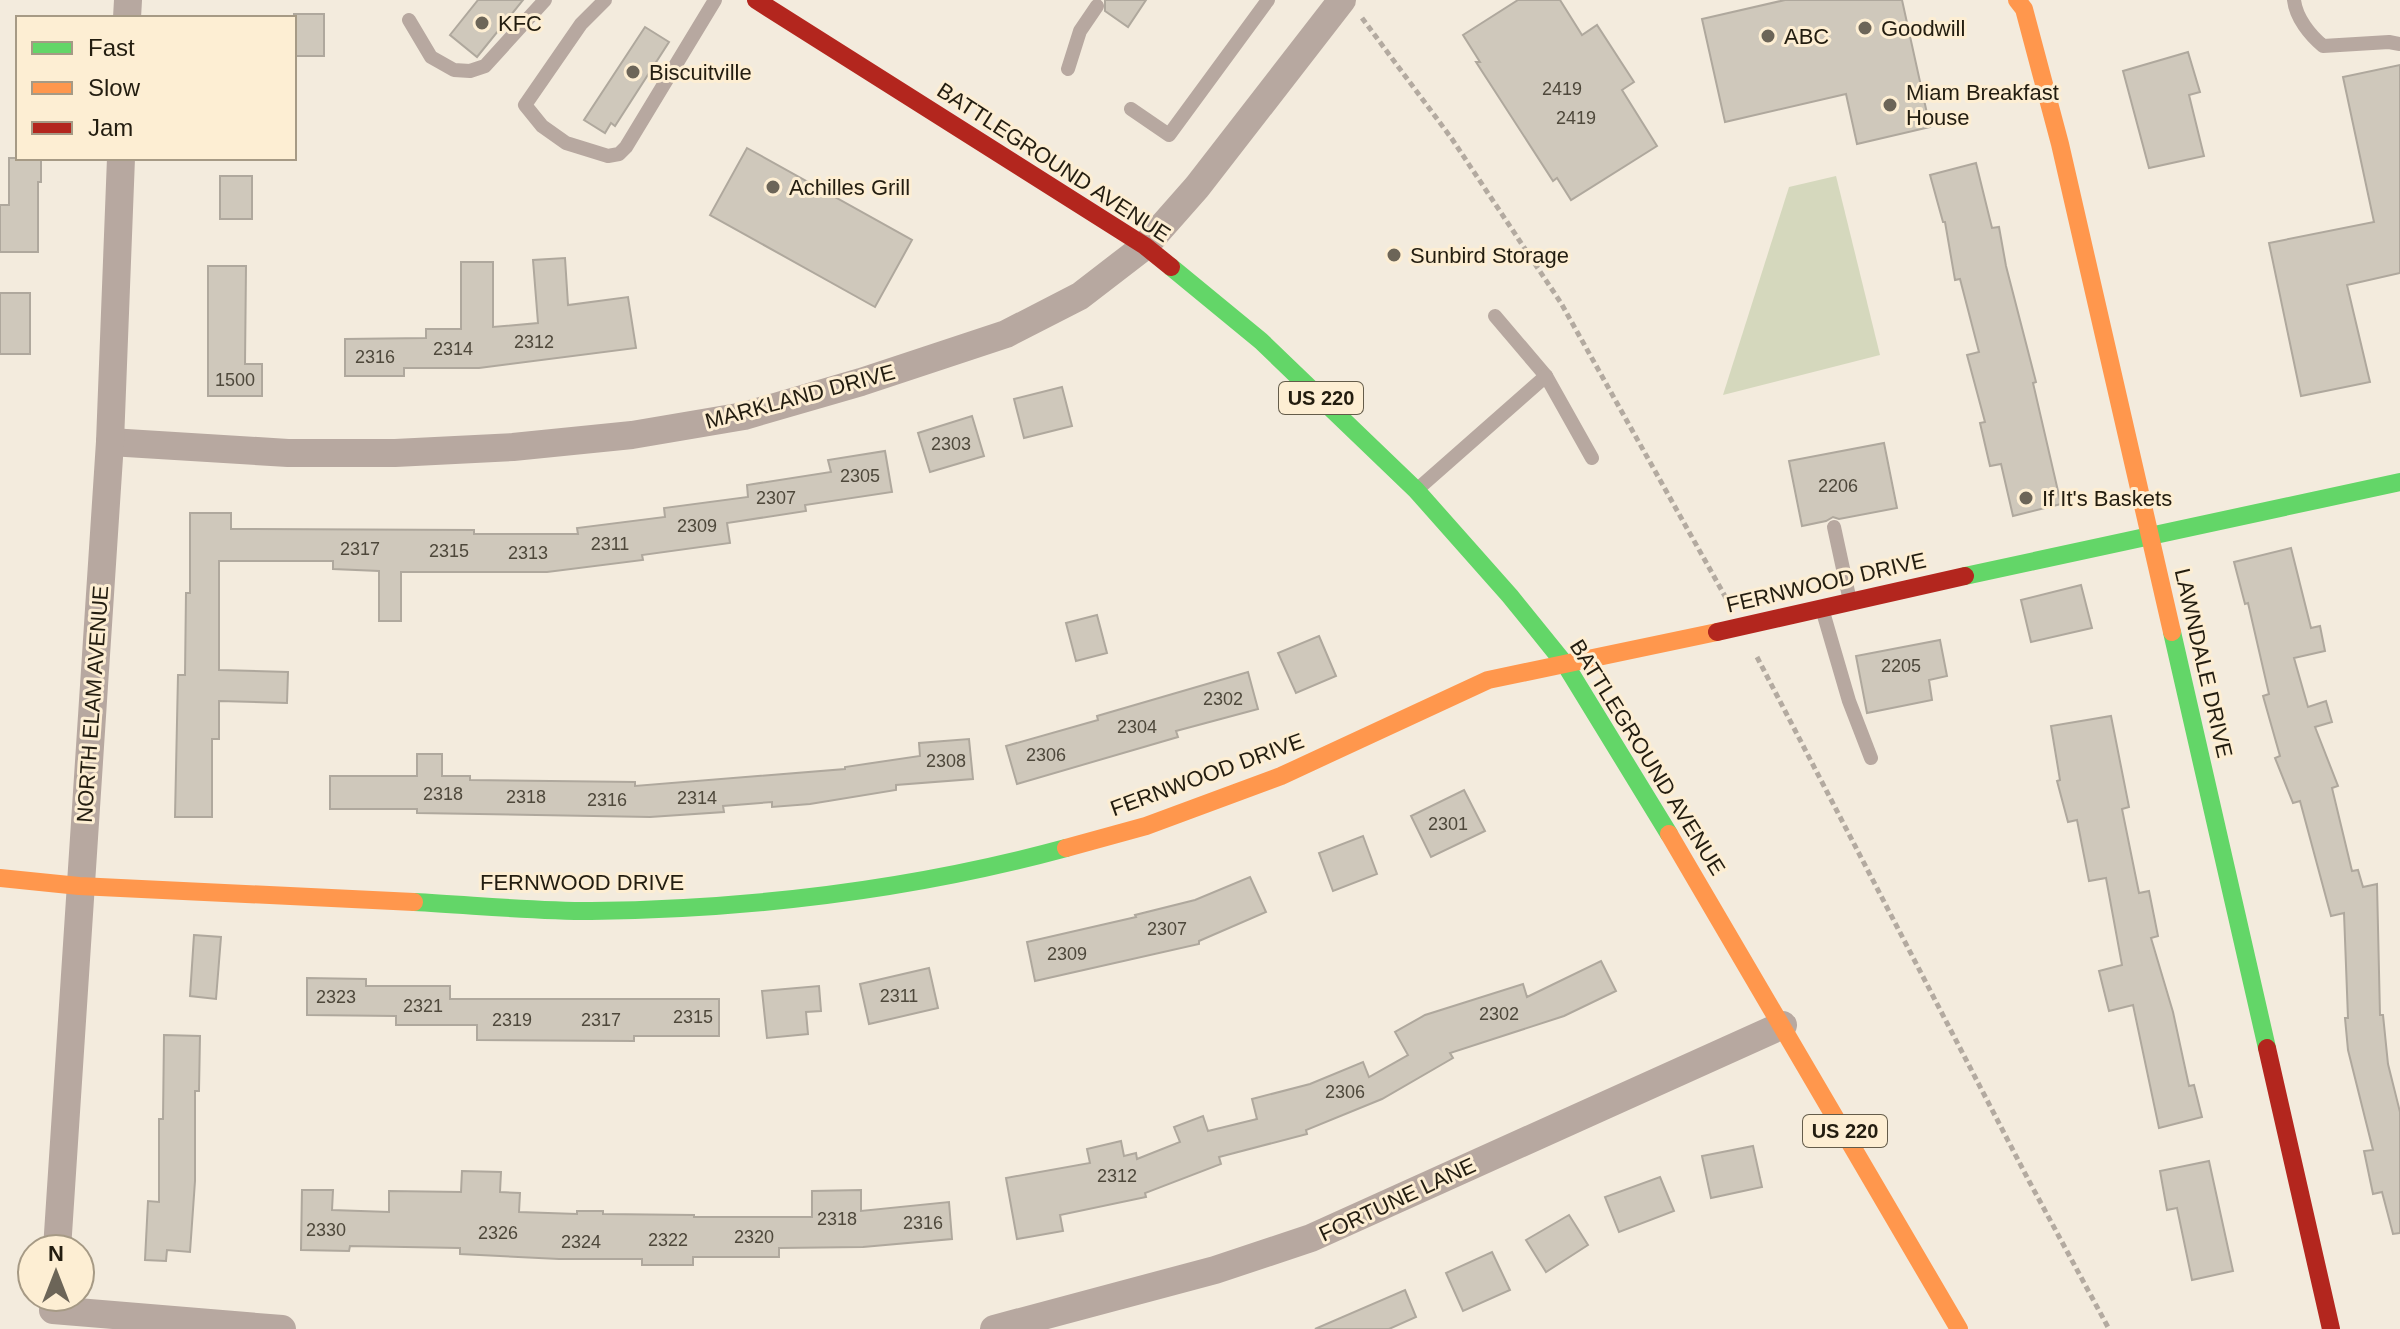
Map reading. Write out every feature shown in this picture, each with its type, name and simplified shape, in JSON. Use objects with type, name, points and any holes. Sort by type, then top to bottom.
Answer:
[{"type":"main road","name":"BATTLEGROUND AVENUE","points":[[756,0],[1145,246],[1261,341],[1416,490],[1510,596],[1565,664],[1627,761],[1959,1329]]},
{"type":"main road","name":"LAWNDALE DRIVE","points":[[2022,3],[2063,159],[2331,1329]]},
{"type":"main road","name":"FERNWOOD DRIVE","points":[[0,878],[79,886],[589,911],[817,897],[926,881],[1017,861],[1146,826],[1281,776],[1488,680],[2400,482]]},
{"type":"street","name":"MARKLAND DRIVE","points":[[110,442],[288,453],[419,452],[632,435],[729,419],[861,382],[1006,334],[1080,296],[1145,246],[1197,187],[1342,0]]},
{"type":"street","name":"NORTH ELAM AVENUE","points":[[58,1233],[110,442],[121,160]]},
{"type":"street","name":"FORTUNE LANE","points":[[994,1329],[1215,1270],[1311,1238],[1783,1025]]},
{"type":"street","points":[[66,1313],[282,1329]]},
{"type":"lane","points":[[409,20],[431,57],[454,70],[470,71],[485,66],[545,0]]},
{"type":"lane","points":[[605,0],[581,24],[525,105],[542,126],[566,143],[608,156],[619,154],[626,147],[715,0]]},
{"type":"lane","points":[[1131,109],[1169,135],[1268,0]]},
{"type":"lane","points":[[2294,0],[2310,35],[2323,46],[2400,44]]},
{"type":"lane","points":[[1068,69],[1080,31],[1097,6]]},
{"type":"lane","points":[[1495,316],[1546,376],[1592,458]]},
{"type":"lane","points":[[1416,490],[1546,376]]},
{"type":"lane","points":[[1834,527],[1850,601]]},
{"type":"lane","points":[[1822,607],[1849,701],[1871,758]]},
{"type":"green space","points":[[1836,176],[1880,355],[1723,395],[1789,187]]},
{"type":"building","name":"KFC","points":[[478,0],[523,0],[477,57],[450,35]]},
{"type":"building","points":[[1105,0],[1146,0],[1128,27],[1105,11]]},
{"type":"building","points":[[1518,0],[1560,0],[1582,35],[1597,25],[1634,82],[1622,90],[1657,146],[1571,200],[1557,178],[1553,181],[1476,62],[1480,62],[1463,35]]},
{"type":"building","points":[[1785,0],[1902,0],[1930,127],[1857,144],[1846,94],[1725,122],[1702,19]]},
{"type":"building","points":[[324,14],[324,56],[296,56],[294,16]]},
{"type":"building","name":"Biscuitville","points":[[645,27],[669,42],[615,126],[611,123],[605,133],[584,120]]},
{"type":"building","points":[[2188,52],[2200,92],[2189,95],[2204,156],[2149,168],[2123,71]]},
{"type":"building","points":[[2400,65],[2400,273],[2347,285],[2370,382],[2301,396],[2269,243],[2374,222],[2343,77]]},
{"type":"building","points":[[747,148],[912,240],[875,307],[710,215]]},
{"type":"building","points":[[9,158],[41,160],[38,252],[0,252],[0,205],[9,205]]},
{"type":"building","points":[[1976,163],[1992,228],[1999,227],[2061,504],[2013,516],[2001,464],[1990,466],[1980,423],[1985,422],[1967,355],[1979,352],[1960,279],[1955,280],[1945,222],[1930,175]]},
{"type":"building","points":[[220,176],[252,176],[252,219],[220,219]]},
{"type":"building","points":[[565,258],[568,305],[628,297],[636,348],[479,368],[404,368],[404,376],[345,376],[345,339],[426,338],[426,329],[461,329],[461,262],[493,262],[493,327],[538,323],[533,260]]},
{"type":"building","points":[[208,266],[246,266],[245,364],[262,364],[262,396],[208,396]]},
{"type":"building","points":[[0,293],[30,293],[30,354],[0,354]]},
{"type":"building","points":[[1062,387],[1072,426],[1024,438],[1014,399]]},
{"type":"building","points":[[972,416],[984,456],[930,472],[918,433]]},
{"type":"building","points":[[1884,443],[1897,508],[1839,519],[1833,517],[1802,526],[1789,461]]},
{"type":"building","points":[[885,451],[892,492],[805,505],[806,511],[727,523],[730,543],[642,555],[643,560],[547,572],[401,572],[401,621],[379,621],[379,571],[333,569],[333,561],[219,561],[219,670],[288,672],[287,703],[219,701],[219,739],[212,739],[212,817],[175,817],[178,675],[185,675],[186,593],[190,593],[190,513],[231,513],[231,529],[474,530],[474,534],[578,534],[577,528],[665,517],[664,508],[748,497],[747,485],[831,472],[828,460]]},
{"type":"building","points":[[2291,548],[2311,628],[2320,626],[2325,651],[2294,658],[2308,707],[2326,701],[2332,722],[2315,727],[2338,786],[2332,788],[2352,871],[2358,870],[2363,887],[2377,884],[2380,1015],[2383,1015],[2388,1064],[2400,1112],[2400,1233],[2393,1234],[2382,1192],[2373,1194],[2364,1151],[2373,1150],[2348,1050],[2344,913],[2331,916],[2300,801],[2293,803],[2275,758],[2280,756],[2263,696],[2269,694],[2248,603],[2245,604],[2234,562]]},
{"type":"building","points":[[2081,585],[2092,628],[2031,642],[2021,600]]},
{"type":"building","points":[[1097,615],[1107,653],[1076,661],[1066,623]]},
{"type":"building","points":[[1319,636],[1336,676],[1296,693],[1278,653]]},
{"type":"building","points":[[1940,640],[1947,676],[1929,680],[1932,700],[1867,713],[1856,656]]},
{"type":"building","points":[[1248,672],[1258,709],[1176,731],[1178,737],[1017,784],[1006,746]]},
{"type":"building","points":[[2111,716],[2129,807],[2122,809],[2139,893],[2149,891],[2158,936],[2151,938],[2173,1012],[2189,1086],[2194,1085],[2202,1117],[2159,1128],[2133,1005],[2109,1011],[2099,971],[2122,965],[2106,878],[2089,881],[2077,820],[2068,822],[2057,781],[2060,780],[2051,726]]},
{"type":"building","points":[[969,739],[973,779],[896,785],[896,790],[810,804],[772,807],[772,802],[723,806],[724,812],[650,817],[330,809],[330,776],[417,776],[417,754],[442,754],[442,776],[470,776],[470,780],[635,782],[635,786],[845,769],[920,756],[919,743]]},
{"type":"building","points":[[1464,790],[1485,831],[1431,857],[1411,816]]},
{"type":"building","points":[[1363,836],[1377,874],[1333,891],[1319,853]]},
{"type":"building","points":[[1250,877],[1266,912],[1199,941],[1199,944],[1035,981],[1027,942],[1195,900]]},
{"type":"building","points":[[194,935],[221,937],[216,999],[190,996]]},
{"type":"building","points":[[1601,961],[1616,991],[1564,1016],[1450,1053],[1453,1058],[1382,1099],[1306,1130],[1307,1134],[1219,1157],[1221,1164],[1145,1193],[1146,1197],[1060,1215],[1063,1231],[1017,1239],[1006,1178],[1090,1163],[1087,1149],[1121,1141],[1124,1156],[1136,1153],[1137,1159],[1180,1142],[1174,1127],[1203,1116],[1208,1131],[1257,1119],[1252,1099],[1310,1084],[1363,1062],[1369,1077],[1408,1055],[1395,1032],[1425,1015],[1523,984],[1527,997]]},
{"type":"building","points":[[929,968],[938,1008],[869,1024],[860,984]]},
{"type":"building","points":[[307,978],[366,979],[366,986],[450,986],[450,999],[719,999],[719,1036],[634,1036],[634,1041],[477,1040],[477,1025],[396,1025],[396,1016],[307,1015]]},
{"type":"building","points":[[819,986],[821,1011],[806,1012],[808,1034],[767,1038],[762,991]]},
{"type":"building","points":[[164,1035],[200,1036],[199,1091],[195,1091],[195,1181],[190,1252],[167,1250],[166,1261],[145,1260],[148,1201],[159,1202],[159,1119],[163,1119]]},
{"type":"building","points":[[1753,1146],[1762,1187],[1711,1198],[1702,1156]]},
{"type":"building","points":[[2209,1161],[2233,1271],[2192,1280],[2177,1208],[2167,1210],[2160,1171]]},
{"type":"building","points":[[462,1171],[501,1172],[500,1192],[520,1193],[519,1212],[577,1214],[577,1211],[603,1211],[603,1214],[694,1217],[812,1217],[812,1191],[861,1190],[861,1211],[949,1202],[952,1239],[863,1247],[779,1248],[779,1257],[693,1257],[693,1265],[642,1265],[642,1259],[460,1254],[460,1248],[350,1246],[349,1251],[301,1250],[302,1190],[333,1190],[332,1210],[389,1212],[389,1191],[461,1192]]},
{"type":"building","points":[[1660,1177],[1674,1211],[1619,1232],[1605,1197]]},
{"type":"building","points":[[1569,1215],[1588,1245],[1546,1272],[1526,1240]]},
{"type":"building","points":[[1492,1252],[1510,1290],[1463,1311],[1446,1273]]},
{"type":"building","points":[[1405,1290],[1416,1317],[1389,1329],[1315,1329]]},
{"type":"traffic: fast","points":[[1171,267],[1261,341],[1416,490],[1510,596],[1565,664],[1669,834]]},
{"type":"traffic: fast","points":[[1965,576],[2400,482]]},
{"type":"traffic: fast","points":[[2172,632],[2267,1048]]},
{"type":"traffic: fast","points":[[414,902],[569,911],[711,906],[890,886],[1008,863],[1066,848]]},
{"type":"traffic: slow","points":[[2017,0],[2024,9],[2060,144],[2172,632]]},
{"type":"traffic: slow","points":[[1066,848],[1146,826],[1281,776],[1488,680],[1717,632]]},
{"type":"traffic: slow","points":[[1669,834],[1959,1329]]},
{"type":"traffic: slow","points":[[0,878],[79,886],[414,902]]},
{"type":"traffic: jam","points":[[756,0],[1145,246],[1171,267]]},
{"type":"traffic: jam","points":[[1717,632],[1965,576]]},
{"type":"traffic: jam","points":[[2267,1048],[2331,1329]]},
{"type":"place","name":"KFC","points":[[482,23]]},
{"type":"place","name":"Goodwill","points":[[1865,28]]},
{"type":"place","name":"ABC","points":[[1768,36]]},
{"type":"place","name":"Biscuitville","points":[[633,72]]},
{"type":"place","name":"Miam Breakfast House","points":[[1890,105]]},
{"type":"place","name":"Achilles Grill","points":[[773,187]]},
{"type":"place","name":"Sunbird Storage","points":[[1394,255]]},
{"type":"place","name":"If It's Baskets","points":[[2026,498]]}]
